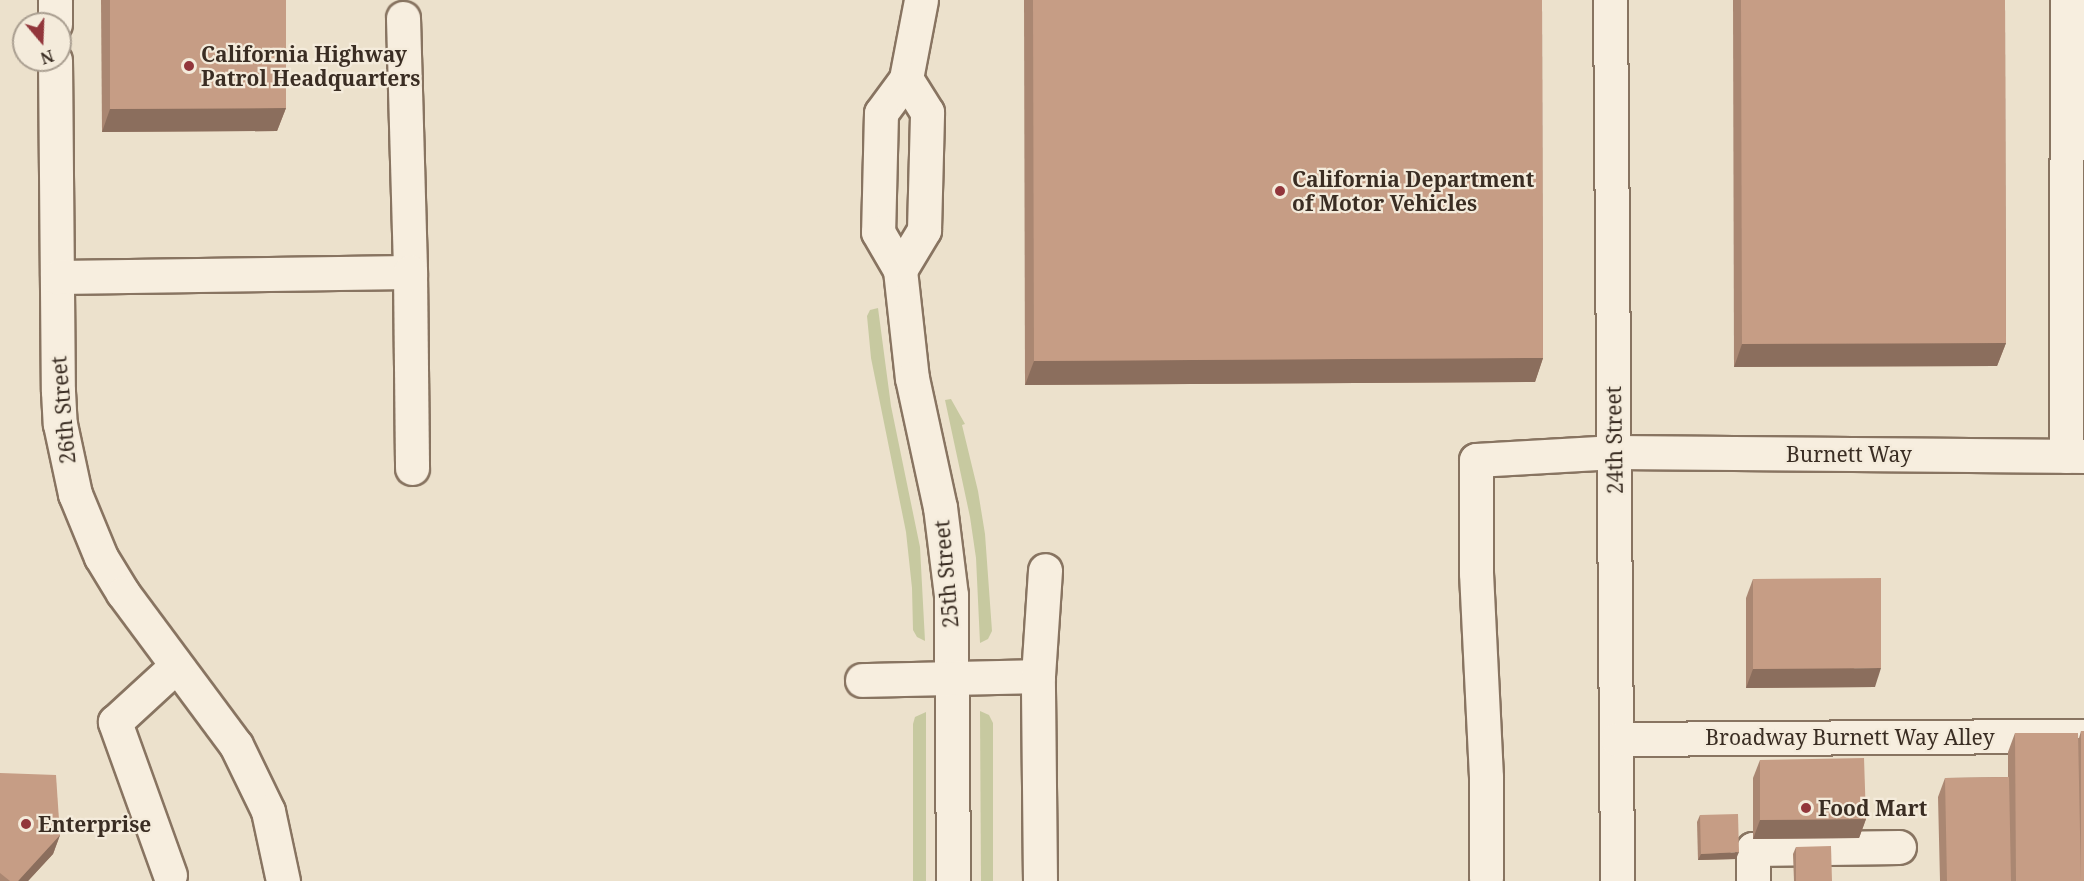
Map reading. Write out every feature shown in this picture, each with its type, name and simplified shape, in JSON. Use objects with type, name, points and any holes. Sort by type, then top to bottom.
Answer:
[{"type":"street","name":"25th Street","points":[[921,0],[906,79],[881,113],[878,232],[900,270],[912,378],[940,507],[951,595],[953,881]]},
{"type":"street","name":"24th Street","points":[[1610,0],[1617,881]]},
{"type":"street","points":[[2067,0],[2075,456]]},
{"type":"street","points":[[403,18],[410,272],[412,468]]},
{"type":"street","name":"26th Street","points":[[55,72],[60,424],[75,494],[101,557],[123,593],[236,745],[268,811],[283,881]]},
{"type":"street","points":[[900,270],[924,230],[927,112],[906,79]]},
{"type":"street","points":[[57,277],[410,272]]},
{"type":"street","name":"Burnett Way","points":[[1486,878],[1486,777],[1476,573],[1476,460],[1615,452],[2075,456]]},
{"type":"street","points":[[1040,881],[1038,676],[1045,570]]},
{"type":"street","points":[[170,875],[115,722],[176,666]]},
{"type":"street","points":[[861,680],[1038,676]]},
{"type":"street","name":"Broadway Burnett Way Alley","points":[[1617,739],[2084,736]]},
{"type":"street","points":[[1753,881],[1753,849],[1899,847]]},
{"type":"green space","points":[[878,308],[891,406],[920,547],[925,641],[917,637],[913,630],[912,588],[906,532],[871,358],[867,316],[870,310]]},
{"type":"green space","points":[[951,399],[965,424],[962,425],[978,491],[985,534],[992,631],[988,639],[980,643],[976,558],[970,517],[945,400]]},
{"type":"green space","points":[[980,711],[989,715],[993,723],[993,881],[981,881]]},
{"type":"green space","points":[[926,712],[926,881],[913,881],[913,724],[915,717]]},
{"type":"building","name":"California Highway Patrol Headquarters","points":[[110,0],[286,0],[286,108],[110,109]]},
{"type":"building","name":"California Department of Motor Vehicles","points":[[1033,0],[1542,0],[1543,358],[1034,361]]},
{"type":"building","points":[[1741,0],[2005,0],[2006,343],[1742,344]]},
{"type":"building","points":[[1881,578],[1881,668],[1753,669],[1753,579]]},
{"type":"building","points":[[2081,731],[2084,731],[2084,881],[2081,881]]},
{"type":"building","points":[[2015,733],[2078,733],[2081,881],[2016,881]]},
{"type":"building","name":"Food Mart","points":[[1864,758],[1866,819],[1760,820],[1760,760]]},
{"type":"building","name":"Enterprise","points":[[0,773],[56,775],[60,835],[18,881],[10,881],[0,873]]},
{"type":"building","points":[[2009,777],[2011,881],[1947,881],[1945,778]]},
{"type":"building","points":[[1738,814],[1739,852],[1701,854],[1700,815]]},
{"type":"building","points":[[1831,846],[1832,881],[1796,881],[1796,847]]},
{"type":"place","name":"California Highway Patrol Headquarters","points":[[189,66]]},
{"type":"place","name":"California Department of Motor Vehicles","points":[[1280,191]]},
{"type":"place","name":"Food Mart","points":[[1806,808]]},
{"type":"place","name":"Enterprise","points":[[26,824]]}]
